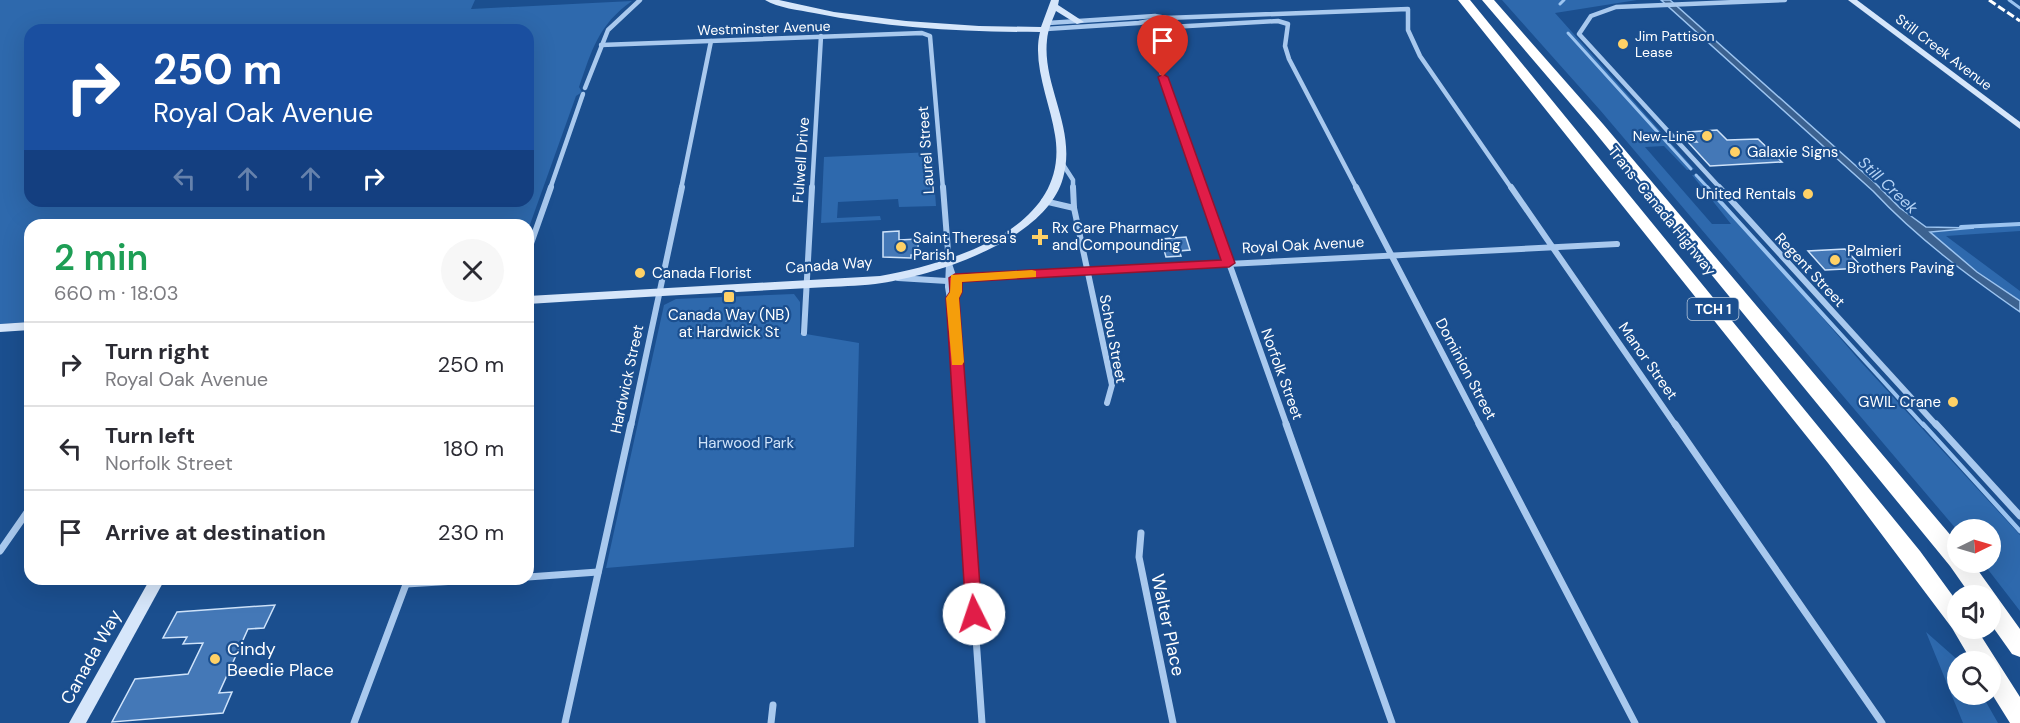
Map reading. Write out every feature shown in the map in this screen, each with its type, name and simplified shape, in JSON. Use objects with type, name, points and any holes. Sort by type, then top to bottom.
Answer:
[{"type":"highway","name":"Trans-Canada Highway","points":[[1464,0],[1835,458],[1947,606]]},
{"type":"highway","name":"Trans-Canada Highway","points":[[1488,0],[1598,127],[1947,548]]},
{"type":"highway","points":[[2001,619],[2020,646]]},
{"type":"highway","points":[[2001,687],[2020,718]]},
{"type":"main road","points":[[768,0],[936,24],[1047,26]]},
{"type":"main road","points":[[794,0],[804,6]]},
{"type":"main road","name":"Still Creek Avenue","points":[[1852,0],[2020,126]]},
{"type":"main road","points":[[1054,3],[1080,22]]},
{"type":"main road","name":"Canada Way","points":[[534,300],[806,285],[898,277],[949,264],[1003,240],[1026,223],[1044,201],[1058,178],[1062,163],[1060,139],[1042,44],[1054,3]]},
{"type":"main road","points":[[2,330],[24,327]]},
{"type":"main road","name":"Canada Way","points":[[77,723],[155,585]]},
{"type":"street","points":[[534,235],[601,45],[613,24],[640,0]]},
{"type":"street","name":"Regent Street","points":[[1785,0],[1616,7],[1597,12],[1579,34],[1582,40],[2020,516]]},
{"type":"street","name":"Manor Street","points":[[1166,18],[1408,9],[1408,30],[1416,50],[1882,723]]},
{"type":"street","points":[[1047,26],[1155,16],[1166,18]]},
{"type":"street","points":[[1047,26],[1149,22],[1166,18]]},
{"type":"street","name":"Dominion Street","points":[[1148,35],[1153,28],[1174,25],[1278,21],[1289,24],[1285,44],[1286,53],[1635,723]]},
{"type":"street","name":"Westminster Avenue","points":[[601,45],[928,34]]},
{"type":"street","name":"Laurel Street","points":[[928,34],[949,264],[948,293],[952,298],[982,723]]},
{"type":"street","name":"Norfolk Street","points":[[1148,35],[1392,723]]},
{"type":"street","name":"Fulwell Drive","points":[[804,333],[821,36]]},
{"type":"street","name":"Hardwick Street","points":[[565,723],[660,293],[711,40]]},
{"type":"street","name":"Schou Street","points":[[1062,163],[1073,180],[1074,208],[1112,385],[1107,403]]},
{"type":"street","points":[[1044,201],[1074,208]]},
{"type":"street","name":"Royal Oak Avenue","points":[[955,278],[1617,244]]},
{"type":"street","name":"Laurel Street","points":[[949,264],[955,278],[956,292],[952,298]]},
{"type":"street","points":[[898,277],[947,281]]},
{"type":"street","points":[[0,551],[24,517]]},
{"type":"street","name":"Walter Place","points":[[1141,533],[1139,557],[1173,723]]},
{"type":"street","points":[[534,576],[598,572]]},
{"type":"street","points":[[354,723],[406,585]]},
{"type":"street","points":[[771,723],[773,705]]},
{"type":"green space","points":[[0,0],[475,0],[471,9],[632,1],[611,19],[598,39],[579,87],[582,92],[576,96],[532,219],[24,219],[24,322],[0,324]]},
{"type":"green space","points":[[1502,0],[1637,0],[1555,13],[1694,169],[1687,170],[1664,146],[1645,147],[1712,224],[1731,224],[1692,175],[1700,176],[1860,361],[2020,535],[2020,611],[1991,573],[2001,573],[2001,519],[1948,519],[1600,110]]},
{"type":"green space","points":[[932,152],[936,206],[899,207],[898,199],[838,202],[837,218],[880,216],[881,220],[821,223],[824,157]]},
{"type":"green space","points":[[2020,225],[2020,231],[1946,236],[2020,291],[2020,301],[1977,272],[1930,232]]},
{"type":"green space","name":"Harwood Park","points":[[794,294],[800,302],[800,333],[859,343],[854,547],[606,568],[664,305],[676,299]]},
{"type":"green space","points":[[1926,632],[1948,651],[1947,684]]},
{"type":"green space","points":[[1956,705],[1988,705],[1998,723],[1963,723]]},
{"type":"shaded area","points":[[1661,0],[1670,0],[1874,182],[1900,208],[1926,227],[1974,228],[1930,232],[1977,272],[2020,301],[2020,312],[1925,240]]},
{"type":"building","name":"Galaxie Signs","points":[[1717,130],[1727,140],[1758,139],[1782,162],[1710,166],[1688,142],[1697,142],[1688,132]]},
{"type":"building","name":"Saint Theresa's Parish","points":[[899,231],[899,240],[918,239],[918,255],[911,255],[911,258],[883,257],[883,232]]},
{"type":"building","points":[[1186,237],[1190,250],[1179,251],[1181,256],[1166,257],[1161,239]]},
{"type":"building","name":"Palmieri Brothers Paving","points":[[1845,249],[1863,268],[1825,270],[1808,251]]},
{"type":"building","name":"Cindy Beedie Place","points":[[275,605],[264,628],[248,629],[219,693],[232,692],[223,713],[112,722],[135,679],[188,674],[203,643],[183,644],[187,637],[163,638],[177,612]]},
{"type":"waterway","points":[[1560,4],[1564,0]]},
{"type":"waterway","points":[[2009,0],[2020,8]]},
{"type":"waterway","points":[[1568,33],[1691,169]]},
{"type":"waterway","points":[[1696,175],[1709,189]]},
{"type":"waterway","points":[[1707,187],[1924,426]]},
{"type":"waterway","points":[[1961,227],[2020,224]]},
{"type":"waterway","points":[[1923,424],[2020,531]]},
{"type":"railway","points":[[1989,0],[2020,21]]},
{"type":"slow traffic","points":[[957,362],[952,298],[956,292],[955,278],[1032,274]]},
{"type":"place","name":"Jim Pattison Lease","points":[[1623,44]]},
{"type":"place","name":"New-Line","points":[[1707,136]]},
{"type":"place","name":"Galaxie Signs","points":[[1735,152]]},
{"type":"place","name":"United Rentals","points":[[1808,194]]},
{"type":"place","name":"Rx Care Pharmacy and Compounding","points":[[1040,237]]},
{"type":"place","name":"Saint Theresa's Parish","points":[[901,247]]},
{"type":"place","name":"Palmieri Brothers Paving","points":[[1835,260]]},
{"type":"place","name":"Canada Florist","points":[[640,273]]},
{"type":"place","name":"Canada Way (NB) at Hardwick St","points":[[729,297]]},
{"type":"place","name":"GWIL Crane","points":[[1953,402]]},
{"type":"place","name":"Cindy Beedie Place","points":[[215,659]]},
{"type":"route","points":[[974,614],[952,298],[956,292],[955,278],[1229,263],[1163,77]]},
{"type":"water label","name":"Still Creek","points":[[1888,185]]}]
